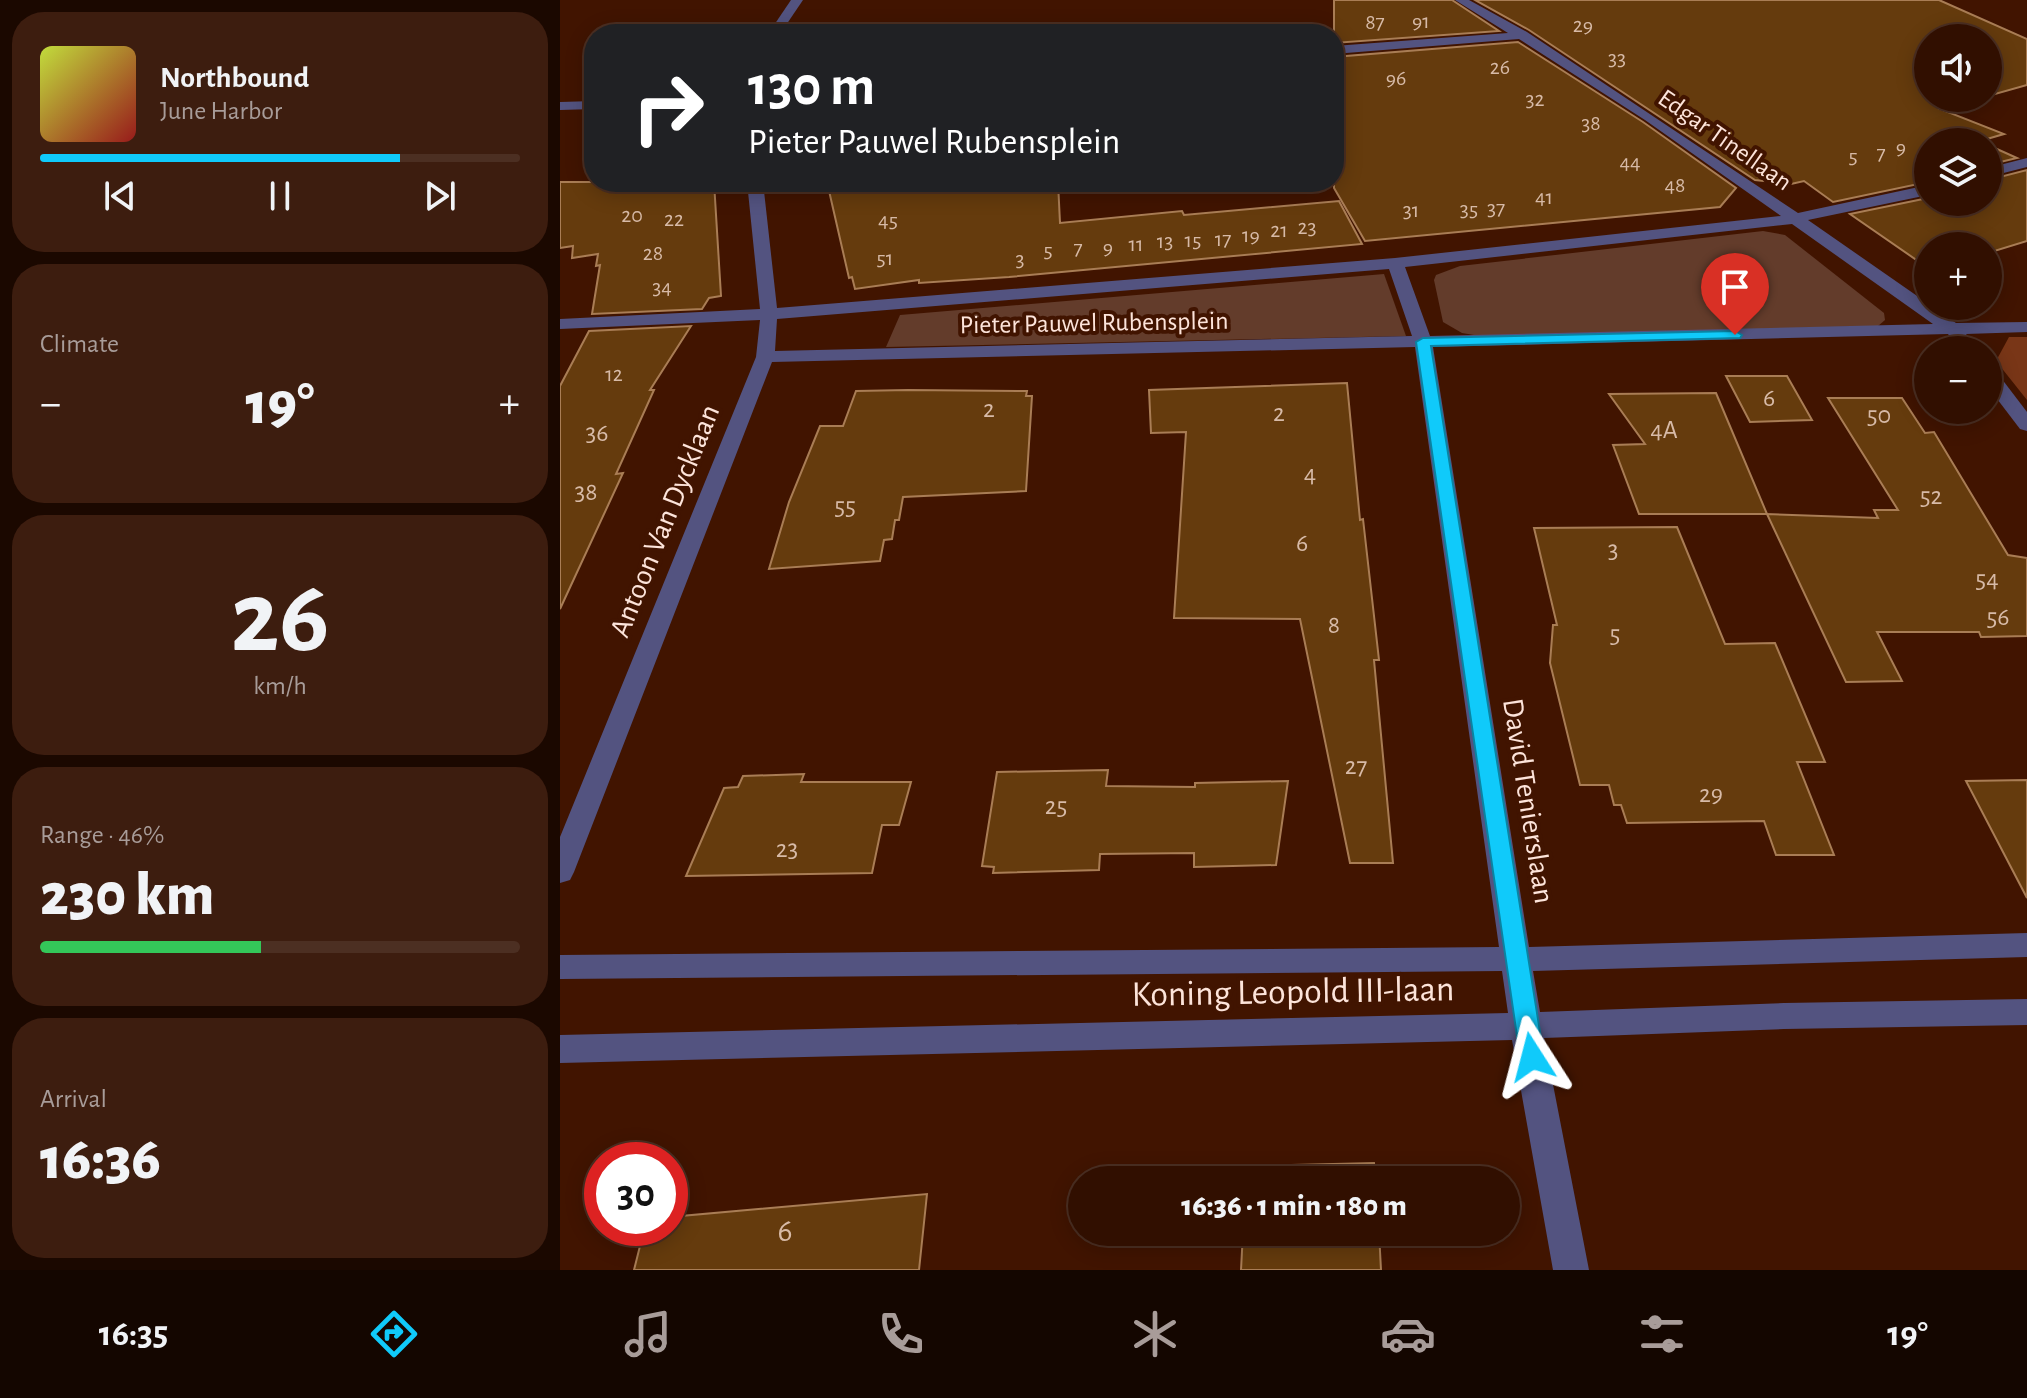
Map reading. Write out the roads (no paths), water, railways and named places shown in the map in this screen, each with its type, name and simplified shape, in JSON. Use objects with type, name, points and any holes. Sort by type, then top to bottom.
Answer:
[{"type":"street","points":[[781,24],[797,0]]},
{"type":"street","name":"Edgar Tinellaan","points":[[1461,0],[1523,35],[1649,117],[1958,336]]},
{"type":"street","points":[[1344,49],[1523,35]]},
{"type":"street","points":[[560,106],[584,105]]},
{"type":"street","points":[[2002,169],[2027,162]]},
{"type":"street","name":"Antoon Van Dycklaan","points":[[560,872],[765,357],[769,314],[756,192]]},
{"type":"street","name":"Pieter Pauwel Rubensplein","points":[[560,324],[769,314],[1395,263],[1792,219],[1914,193]]},
{"type":"street","points":[[1395,263],[1423,342]]},
{"type":"street","points":[[1954,330],[2027,327]]},
{"type":"street","name":"Pieter Pauwel Rubensplein","points":[[765,357],[1954,330]]},
{"type":"street","name":"David Tenierslaan","points":[[1423,342],[1526,1026],[1571,1270]]},
{"type":"street","points":[[2002,392],[2027,425]]},
{"type":"street","name":"Koning Leopold III-laan","points":[[560,967],[1518,959],[2027,945]]},
{"type":"street","name":"Koning Leopold III-laan","points":[[560,1049],[2027,1012]]}]
